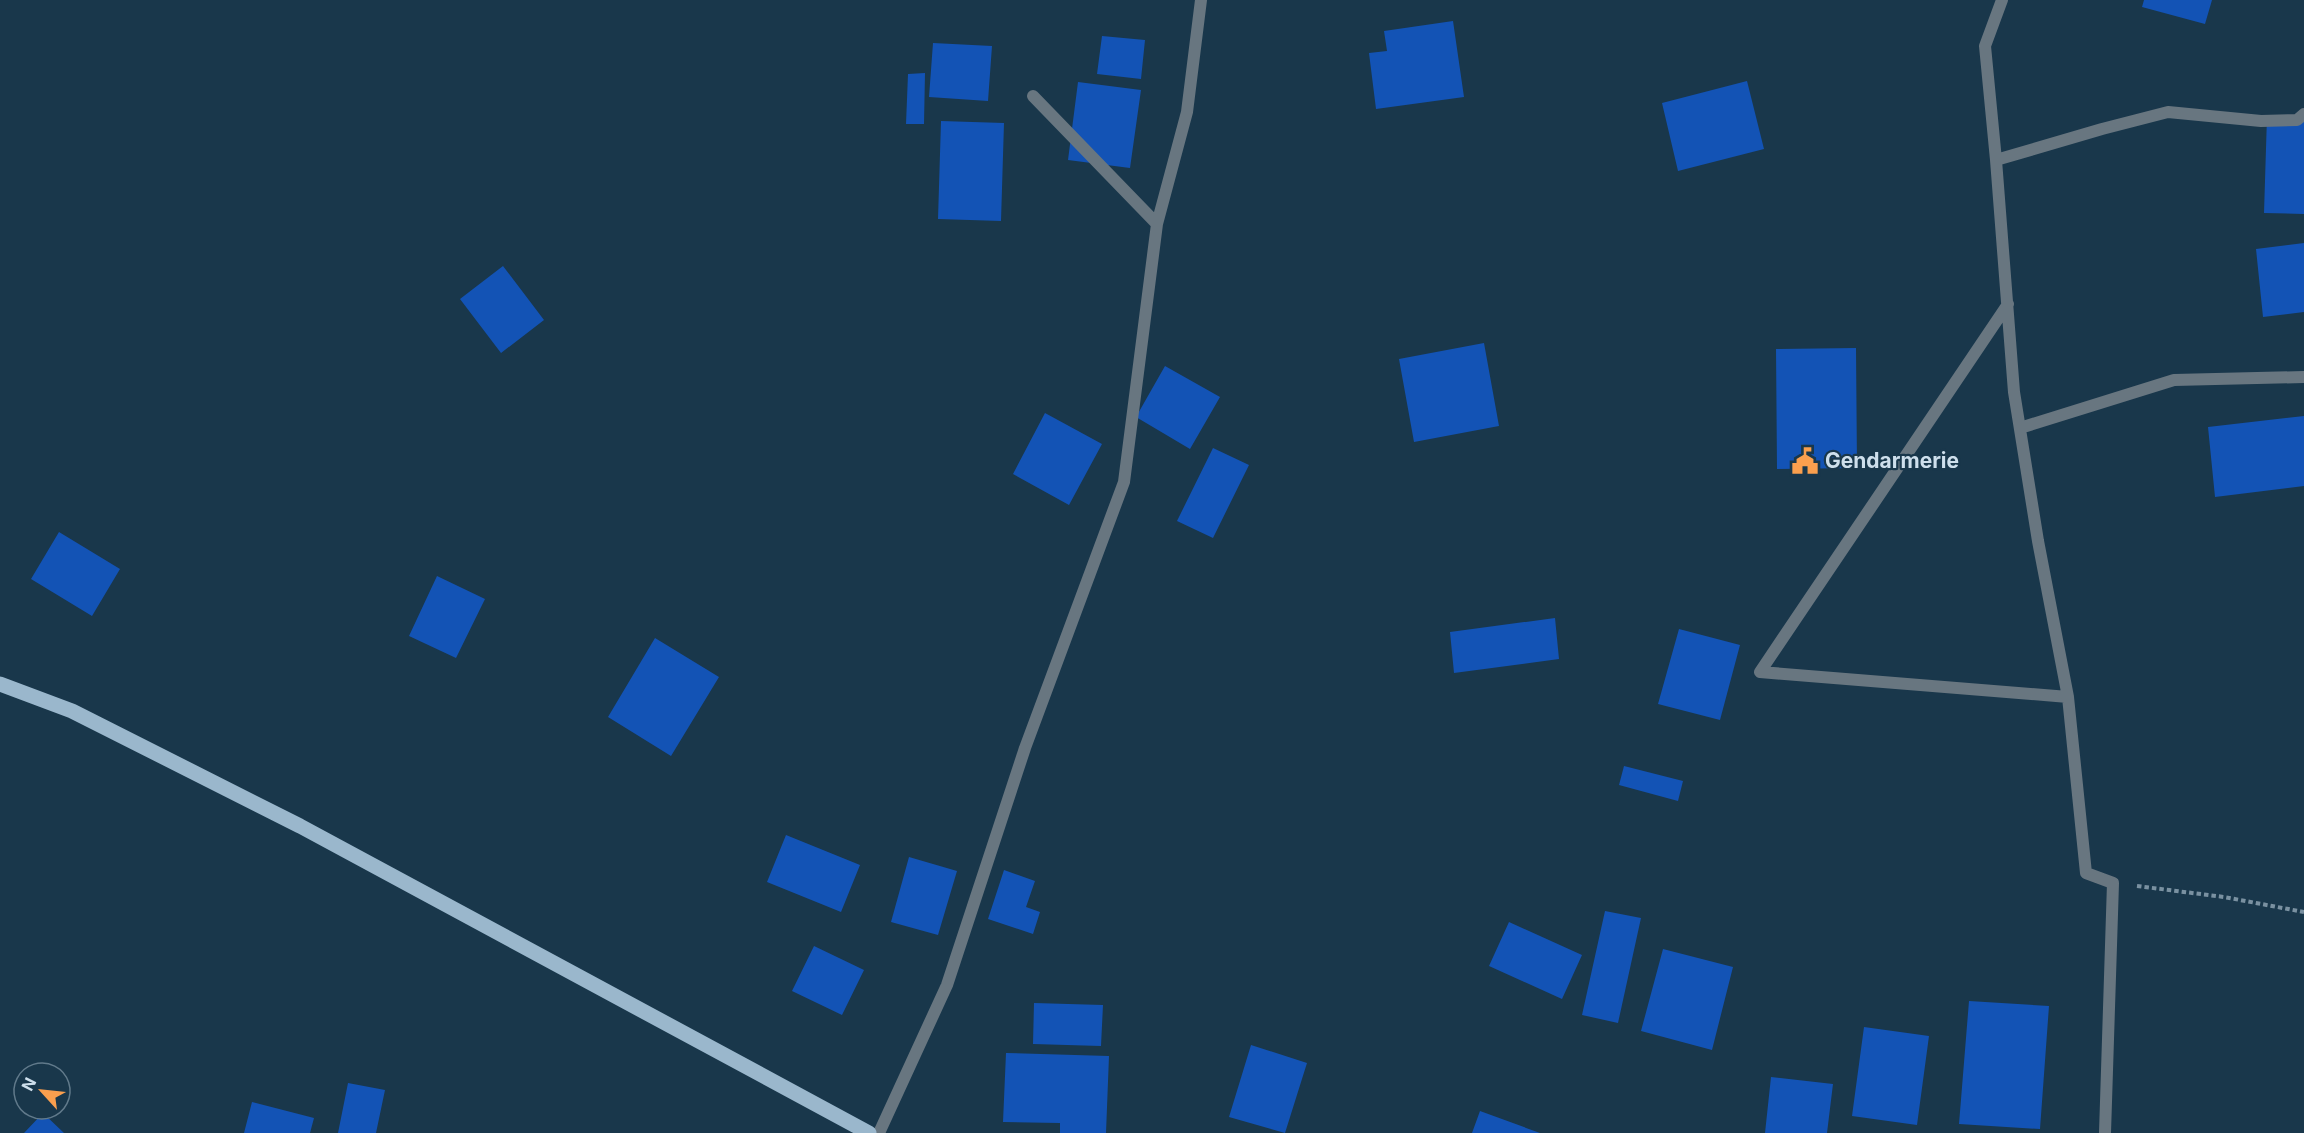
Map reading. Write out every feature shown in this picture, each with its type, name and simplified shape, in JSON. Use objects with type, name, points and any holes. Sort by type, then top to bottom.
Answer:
[{"type":"main road","points":[[0,684],[72,711],[300,826],[869,1133]]},
{"type":"street","points":[[879,1133],[947,986],[1025,748],[1124,482],[1156,224],[1186,112],[1201,0]]},
{"type":"street","points":[[2002,0],[1985,46],[2014,392],[2038,540],[2068,697],[2086,873],[2113,883],[2105,1133]]},
{"type":"street","points":[[1033,96],[1156,224]]},
{"type":"street","points":[[1996,160],[2168,112],[2261,121],[2296,120],[2304,114]]},
{"type":"street","points":[[2008,304],[1760,672],[2068,697]]},
{"type":"street","points":[[2020,429],[2174,380],[2304,377]]},
{"type":"path","points":[[2113,883],[2224,897],[2304,912]]},
{"type":"building","points":[[2144,0],[2212,0],[2205,24],[2142,7]]},
{"type":"building","points":[[1453,21],[1464,97],[1376,109],[1369,53],[1387,51],[1384,31]]},
{"type":"building","points":[[1102,36],[1145,40],[1141,79],[1097,74]]},
{"type":"building","points":[[933,43],[992,46],[988,101],[929,97]]},
{"type":"building","points":[[925,73],[924,124],[906,124],[908,74]]},
{"type":"building","points":[[1747,81],[1764,149],[1678,171],[1662,103]]},
{"type":"building","points":[[1078,82],[1141,90],[1130,168],[1068,160]]},
{"type":"building","points":[[2267,116],[2304,117],[2304,214],[2264,213]]},
{"type":"building","points":[[941,121],[1004,123],[1001,221],[938,219]]},
{"type":"building","points":[[2304,243],[2304,312],[2263,317],[2256,249]]},
{"type":"building","points":[[503,266],[544,320],[501,353],[460,299]]},
{"type":"building","points":[[1484,343],[1499,426],[1414,442],[1399,359]]},
{"type":"building","points":[[1856,348],[1857,468],[1777,469],[1776,349]]},
{"type":"building","points":[[1165,366],[1220,397],[1190,449],[1136,417]]},
{"type":"building","points":[[1045,413],[1102,444],[1069,505],[1013,474]]},
{"type":"building","points":[[2304,416],[2304,486],[2215,497],[2208,427]]},
{"type":"building","points":[[1213,448],[1249,465],[1213,538],[1177,521]]},
{"type":"building","points":[[59,532],[120,569],[92,616],[31,579]]},
{"type":"building","points":[[437,576],[485,599],[456,658],[409,636]]},
{"type":"building","points":[[1555,618],[1559,659],[1454,673],[1450,632]]},
{"type":"building","points":[[1679,629],[1740,645],[1720,720],[1658,704]]},
{"type":"building","points":[[655,638],[719,677],[671,756],[608,717]]},
{"type":"building","points":[[1624,766],[1683,781],[1678,801],[1619,785]]},
{"type":"building","points":[[786,835],[860,865],[841,912],[767,882]]},
{"type":"building","points":[[909,857],[957,871],[938,935],[891,922]]},
{"type":"building","points":[[1004,870],[1035,881],[1026,907],[1040,912],[1033,934],[988,919]]},
{"type":"building","points":[[1605,911],[1641,918],[1618,1023],[1582,1015]]},
{"type":"building","points":[[1509,922],[1582,955],[1562,999],[1489,966]]},
{"type":"building","points":[[814,946],[864,970],[842,1015],[792,991]]},
{"type":"building","points":[[1663,949],[1733,967],[1712,1050],[1641,1031]]},
{"type":"building","points":[[1969,1001],[2049,1006],[2040,1129],[1959,1124]]},
{"type":"building","points":[[1034,1003],[1103,1005],[1101,1046],[1033,1044]]},
{"type":"building","points":[[1864,1027],[1929,1036],[1917,1125],[1852,1116]]},
{"type":"building","points":[[1251,1045],[1307,1063],[1285,1133],[1229,1117]]},
{"type":"building","points":[[1006,1053],[1109,1056],[1106,1133],[1060,1133],[1060,1123],[1003,1122]]},
{"type":"building","points":[[1771,1077],[1833,1084],[1827,1133],[1765,1133]]},
{"type":"building","points":[[348,1083],[385,1090],[376,1133],[338,1133]]},
{"type":"building","points":[[252,1102],[314,1118],[310,1133],[244,1133]]},
{"type":"building","points":[[1480,1111],[1540,1133],[1472,1133]]},
{"type":"building","points":[[35,1121],[51,1121],[64,1133],[24,1133]]},
{"type":"place","name":"Gendarmerie","points":[[1805,461]]}]
